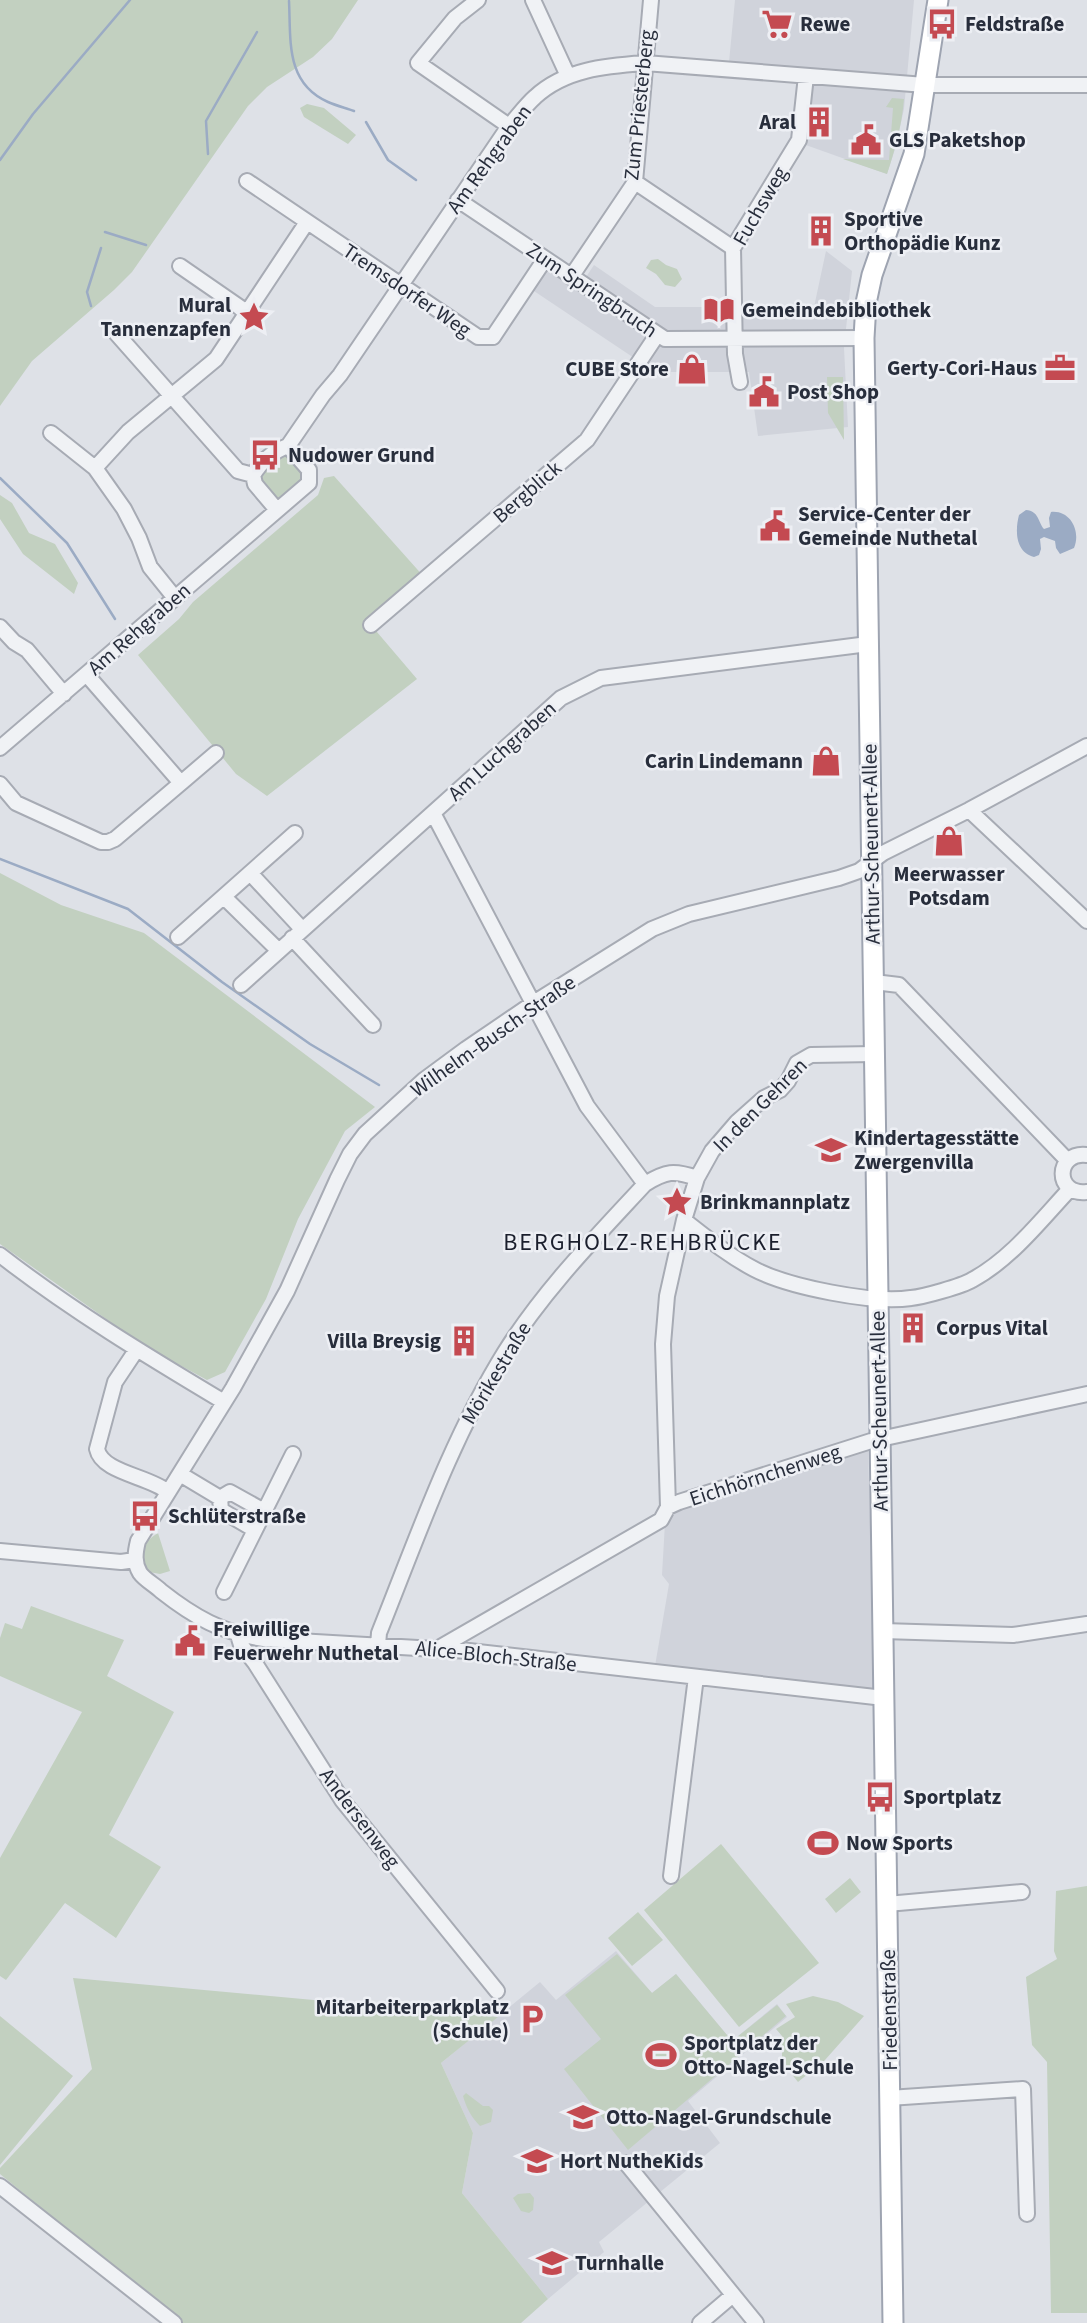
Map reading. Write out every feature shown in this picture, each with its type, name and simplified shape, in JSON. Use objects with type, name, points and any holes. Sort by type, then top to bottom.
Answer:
[{"type":"main road","name":"Arthur-Scheunert-Allee","points":[[884,1698],[864,338],[866,303],[872,275],[914,155],[938,0]]},
{"type":"main road","name":"Friedenstraße","points":[[884,1698],[893,2323]]},
{"type":"street","points":[[478,0],[455,18],[418,63],[509,126]]},
{"type":"street","points":[[533,0],[568,76]]},
{"type":"street","name":"Zum Priesterberg","points":[[572,277],[635,182],[651,0]]},
{"type":"street","name":"Am Rehgraben","points":[[253,475],[259,466],[279,449],[288,446],[509,126],[537,95],[568,76],[603,66],[645,63],[925,85]]},
{"type":"street","name":"Fuchsweg","points":[[740,382],[734,340],[733,248],[799,140],[806,76]]},
{"type":"street","points":[[925,85],[1087,85]]},
{"type":"street","name":"Tremsdorfer Weg","points":[[247,181],[478,337],[493,337],[545,259]]},
{"type":"street","points":[[635,182],[733,248]]},
{"type":"street","name":"Zum Springbruch","points":[[458,200],[657,335],[671,340],[864,338]]},
{"type":"street","points":[[95,468],[128,432],[216,359],[307,222]]},
{"type":"street","points":[[180,266],[248,313]]},
{"type":"street","points":[[116,333],[238,471],[253,475],[255,484],[277,510]]},
{"type":"street","name":"Bergblick","points":[[371,625],[587,440],[657,335]]},
{"type":"street","points":[[51,433],[95,468],[124,509],[150,567],[175,598]]},
{"type":"street","name":"Am Rehgraben","points":[[0,748],[309,483],[309,470],[288,446]]},
{"type":"street","points":[[0,627],[14,642],[27,650],[64,694]]},
{"type":"street","name":"Am Luchgraben","points":[[241,985],[561,698],[601,678],[868,644]]},
{"type":"street","points":[[87,675],[181,783]]},
{"type":"street","name":"Wilhelm-Busch-Straße","points":[[135,1560],[138,1541],[224,1402],[287,1291],[350,1154],[365,1134],[424,1080],[532,1004],[652,929],[689,914],[859,871],[883,853],[1087,746]]},
{"type":"street","points":[[0,784],[16,803],[101,842],[108,842],[115,839],[216,752]]},
{"type":"street","points":[[969,810],[1087,921]]},
{"type":"street","points":[[433,813],[587,1106],[645,1184]]},
{"type":"street","points":[[178,937],[295,833]]},
{"type":"street","points":[[251,874],[373,1025]]},
{"type":"street","points":[[224,897],[278,950]]},
{"type":"street","points":[[874,982],[899,985],[1067,1160]]},
{"type":"street","name":"In den Gehren","points":[[668,1507],[663,1344],[667,1296],[684,1220],[697,1178],[720,1141],[764,1098],[780,1090],[797,1063],[811,1055],[875,1054]]},
{"type":"street","points":[[1087,1155],[1073,1156],[1067,1160],[1062,1175],[1064,1183],[1070,1189],[1077,1193],[1087,1192]]},
{"type":"street","name":"Mörikestraße","points":[[378,1645],[380,1633],[466,1420],[506,1351],[546,1294],[645,1184],[658,1176],[677,1171],[697,1178]]},
{"type":"street","points":[[684,1220],[732,1257],[757,1271],[790,1283],[823,1291],[911,1299],[971,1281],[1014,1249],[1070,1189]]},
{"type":"street","points":[[0,1255],[138,1349],[224,1402]]},
{"type":"street","points":[[138,1349],[116,1382],[97,1449],[99,1456],[108,1466],[155,1482],[168,1492]]},
{"type":"street","name":"Eichhörnchenweg","points":[[437,1649],[661,1520],[668,1507],[815,1457],[1087,1394]]},
{"type":"street","points":[[224,1592],[293,1454]]},
{"type":"street","points":[[180,1474],[220,1498]]},
{"type":"street","points":[[220,1498],[230,1492],[264,1511]]},
{"type":"street","points":[[220,1498],[221,1510],[255,1530]]},
{"type":"street","points":[[0,1550],[121,1562],[135,1560]]},
{"type":"street","name":"Alice-Bloch-Straße","points":[[135,1560],[141,1575],[180,1606],[207,1622],[238,1635],[264,1639],[437,1649],[884,1698]]},
{"type":"street","points":[[883,1631],[1013,1635],[1087,1624]]},
{"type":"street","name":"Andersenweg","points":[[238,1635],[342,1800],[496,1991]]},
{"type":"street","points":[[671,1876],[696,1677]]},
{"type":"street","points":[[887,1904],[1022,1892]]},
{"type":"street","points":[[890,2098],[1023,2089],[1027,2214]]},
{"type":"street","points":[[626,2163],[756,2323]]},
{"type":"street","points":[[0,2186],[174,2323]]},
{"type":"street","points":[[700,2323],[733,2295]]},
{"type":"shaded area","points":[[735,0],[914,0],[904,109],[887,174],[803,144],[815,69],[729,62]]},
{"type":"shaded area","points":[[826,251],[852,271],[844,348],[848,427],[758,436],[749,372],[655,372],[531,289],[546,267],[578,289],[594,265],[655,307],[814,307]]},
{"type":"shaded area","points":[[868,1449],[875,1694],[655,1666],[669,1584],[662,1575],[665,1523],[673,1510],[816,1462]]},
{"type":"shaded area","name":"Otto-Nagel-Grundschule","points":[[616,1951],[652,1993],[676,1974],[732,2041],[777,2004],[787,2017],[688,2101],[720,2143],[599,2242],[604,2252],[548,2299],[462,2193],[473,2133],[441,2063],[540,1982],[556,2000]]},
{"type":"green space","points":[[0,0],[358,0],[332,39],[313,57],[267,87],[248,106],[132,272],[32,361],[0,406]]},
{"type":"green space","points":[[892,98],[904,99],[898,137],[887,174],[843,159],[889,160],[893,108],[886,107]]},
{"type":"green space","points":[[307,104],[324,108],[356,135],[348,144],[304,117],[300,108]]},
{"type":"green space","points":[[658,259],[677,269],[682,279],[675,287],[665,285],[656,274],[646,268],[651,260]]},
{"type":"green space","points":[[827,377],[843,377],[844,440],[828,413]]},
{"type":"green space","points":[[286,454],[303,468],[305,478],[281,498],[262,482],[261,476],[267,466]]},
{"type":"green space","points":[[334,476],[425,578],[371,625],[417,679],[267,796],[236,774],[138,655],[179,619],[193,602],[318,495],[324,478]]},
{"type":"green space","points":[[0,495],[12,503],[29,533],[55,544],[78,583],[74,594],[23,554],[0,519]]},
{"type":"green space","points":[[0,873],[61,905],[144,933],[375,1107],[345,1131],[298,1219],[266,1299],[225,1372],[207,1380],[143,1345],[0,1244]]},
{"type":"green space","points":[[158,1533],[170,1571],[160,1574],[149,1572],[143,1555],[145,1545]]},
{"type":"green space","points":[[31,1606],[124,1640],[107,1676],[174,1712],[109,1835],[161,1867],[116,1938],[65,1903],[6,1980],[0,1976],[0,1858],[82,1712],[0,1676],[0,1638],[5,1623],[22,1629]]},
{"type":"green space","points":[[721,1844],[819,1963],[739,2027],[644,1910]]},
{"type":"green space","points":[[850,1878],[861,1892],[836,1913],[825,1899]]},
{"type":"green space","points":[[1087,1886],[1087,2313],[1051,2313],[1047,2062],[1032,2045],[1026,1977],[1057,1959],[1054,1951],[1056,1891]]},
{"type":"green space","points":[[638,1912],[663,1940],[632,1966],[608,1938]]},
{"type":"green space","name":"Sportplatz der Otto-Nagel-Schule","points":[[617,1954],[652,1993],[676,1974],[732,2041],[777,2005],[786,2016],[628,2150],[564,2069],[601,2039],[565,1995]]},
{"type":"green space","points":[[73,1978],[498,2017],[441,2063],[473,2133],[462,2193],[548,2299],[521,2323],[181,2323],[0,2174],[0,2168],[92,2069]]},
{"type":"green space","points":[[813,1996],[838,2002],[864,2016],[825,2060],[798,2082],[782,2062],[782,2036],[776,2029],[795,2017],[786,2004]]},
{"type":"green space","points":[[0,2016],[73,2076],[0,2165]]},
{"type":"green space","points":[[466,2093],[493,2110],[491,2122],[480,2126],[477,2123],[463,2096]]},
{"type":"green space","points":[[530,2193],[534,2198],[533,2210],[529,2213],[521,2211],[513,2198],[518,2194]]},
{"type":"water","points":[[1026,510],[1036,515],[1044,529],[1050,527],[1051,512],[1058,512],[1069,518],[1076,535],[1074,548],[1060,554],[1055,541],[1044,537],[1040,539],[1039,555],[1034,557],[1028,554],[1020,545],[1017,534],[1019,515]]},
{"type":"waterway","points":[[0,160],[33,114],[130,0]]},
{"type":"waterway","points":[[289,1],[293,59],[304,84],[328,102],[354,111]]},
{"type":"waterway","points":[[208,154],[206,121],[257,32]]},
{"type":"waterway","points":[[366,122],[388,160],[416,180]]},
{"type":"waterway","points":[[105,232],[146,245]]},
{"type":"waterway","points":[[91,306],[87,292],[101,248]]},
{"type":"waterway","points":[[0,478],[67,543],[115,619]]},
{"type":"waterway","points":[[0,859],[128,909],[222,982],[310,1044],[379,1085]]},
{"type":"place","name":"Rewe","points":[[777,24]]},
{"type":"place","name":"Feldstraße","points":[[942,24]]},
{"type":"place","name":"Aral","points":[[819,122]]},
{"type":"place","name":"GLS Paketshop","points":[[866,140]]},
{"type":"place","name":"Sportive Orthopädie Kunz","points":[[821,231]]},
{"type":"place","name":"Gemeindebibliothek","points":[[719,310]]},
{"type":"place","name":"Mural Tannenzapfen","points":[[254,317]]},
{"type":"place","name":"Gerty-Cori-Haus","points":[[1060,368]]},
{"type":"place","name":"CUBE Store","points":[[692,369]]},
{"type":"place","name":"Post Shop","points":[[764,392]]},
{"type":"place","name":"Nudower Grund","points":[[265,455]]},
{"type":"place","name":"Service-Center der Gemeinde Nuthetal","points":[[775,526]]},
{"type":"place","name":"Carin Lindemann","points":[[826,761]]},
{"type":"place","name":"Meerwasser Potsdam","points":[[949,841]]},
{"type":"place","name":"Kindertagesstätte Zwergenvilla","points":[[831,1150]]},
{"type":"place","name":"Brinkmannplatz","points":[[677,1202]]},
{"type":"place","name":"Corpus Vital","points":[[913,1328]]},
{"type":"place","name":"Villa Breysig","points":[[464,1341]]},
{"type":"place","name":"Schlüterstraße","points":[[145,1516]]},
{"type":"place","name":"Freiwillige Feuerwehr Nuthetal","points":[[190,1641]]},
{"type":"place","name":"Sportplatz","points":[[880,1797]]},
{"type":"place","name":"Now Sports","points":[[823,1843]]},
{"type":"place","name":"Mitarbeiterparkplatz (Schule)","points":[[532,2019]]},
{"type":"place","name":"Sportplatz der Otto-Nagel-Schule","points":[[661,2055]]},
{"type":"place","name":"Otto-Nagel-Grundschule","points":[[583,2117]]},
{"type":"place","name":"Hort NutheKids","points":[[537,2161]]},
{"type":"place","name":"Turnhalle","points":[[552,2263]]},
{"type":"district","name":"BERGHOLZ-REHBRÜCKE","points":[[643,1242]]}]
